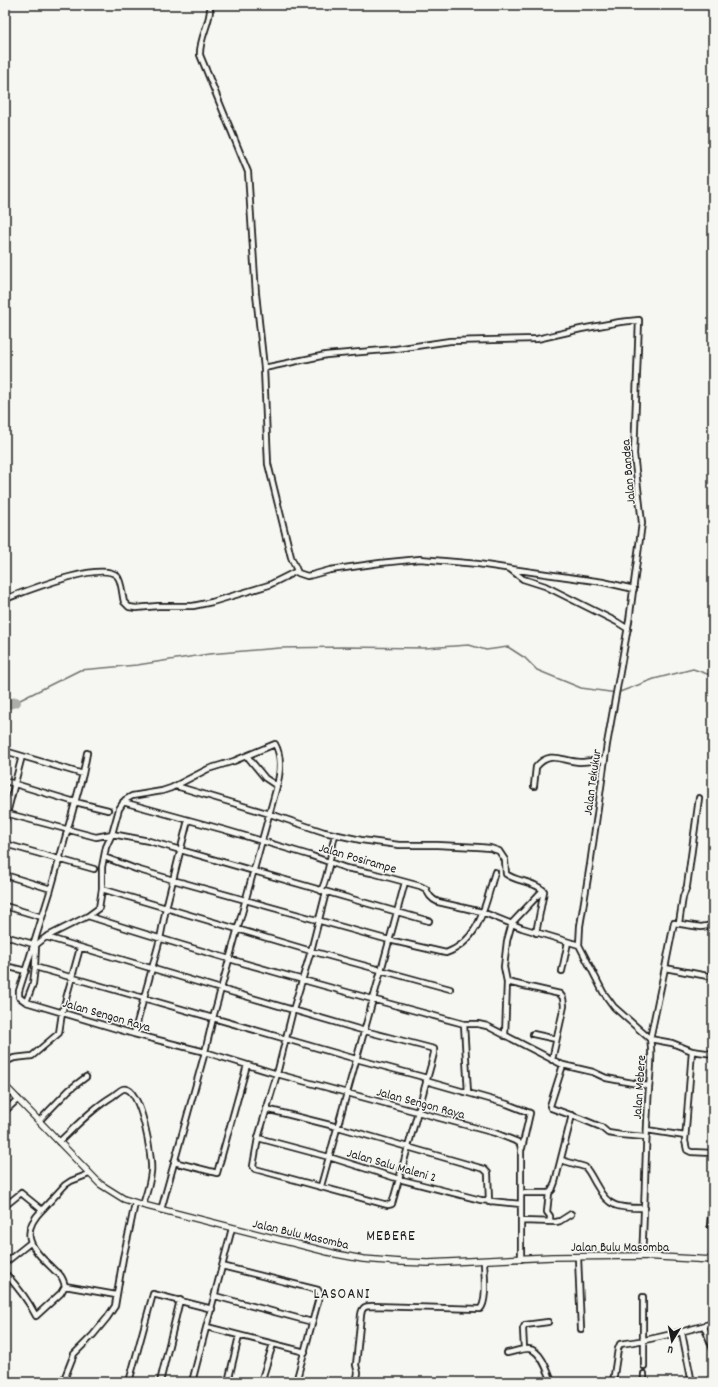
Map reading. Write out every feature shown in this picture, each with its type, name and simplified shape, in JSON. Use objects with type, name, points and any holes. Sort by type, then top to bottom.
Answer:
[{"type":"street","points":[[210,5],[210,13],[203,35],[200,55],[247,169],[256,294],[264,368],[268,464],[291,557],[297,571],[302,575],[312,576],[330,570],[380,562],[420,559],[471,563],[603,582],[634,589]]},
{"type":"street","name":"Jalan Bandea","points":[[264,368],[326,355],[402,348],[450,341],[537,339],[581,329],[639,320],[634,454],[642,523],[629,621]]},
{"type":"street","points":[[509,569],[523,579],[544,586],[617,622],[628,629]]},
{"type":"street","points":[[5,599],[59,579],[101,571],[111,572],[118,576],[124,602],[129,607],[193,606],[212,602],[269,585],[297,571]]},
{"type":"street","name":"Jalan Tekukur","points":[[579,945],[580,926],[629,621]]},
{"type":"street","points":[[87,753],[83,774],[60,859],[19,994],[19,997],[26,1002],[33,984],[36,945],[46,937],[88,916],[99,908],[102,889],[102,867],[106,847],[112,834],[115,819],[123,802],[132,796],[162,791],[176,786],[208,769],[247,756],[275,744],[280,765],[277,786],[255,871],[221,989],[161,1210]]},
{"type":"street","points":[[5,751],[83,774]]},
{"type":"street","points":[[5,821],[22,756]]},
{"type":"street","points":[[247,756],[265,778],[277,786]]},
{"type":"street","points":[[534,786],[536,767],[543,760],[556,757],[580,762],[606,759]]},
{"type":"street","points":[[5,782],[108,810]]},
{"type":"street","points":[[176,786],[335,834],[378,843],[490,848],[501,853],[505,860],[506,874],[543,890]]},
{"type":"street","points":[[679,923],[683,897],[687,886],[698,798]]},
{"type":"street","name":"Jalan Posirampe","points":[[123,802],[317,857],[329,863],[405,882],[424,888],[429,896],[438,902],[482,912],[536,933],[579,945]]},
{"type":"street","points":[[6,813],[96,838],[112,834],[181,849],[324,892],[429,921]]},
{"type":"street","points":[[134,1034],[160,939],[166,908],[188,820]]},
{"type":"street","points":[[46,937],[80,948],[221,989],[293,1010],[365,1031],[434,1048],[434,1053],[392,1204],[388,1205],[255,1169],[253,1166],[258,1138],[277,1074],[293,1010],[311,951],[335,834]]},
{"type":"street","points":[[5,844],[94,869]]},
{"type":"street","points":[[104,856],[136,869],[173,880],[318,921],[446,954],[462,945],[470,938],[476,928],[495,872]]},
{"type":"street","points":[[5,875],[51,889]]},
{"type":"street","points":[[321,1186],[405,882]]},
{"type":"street","points":[[102,889],[311,951],[450,988]]},
{"type":"street","points":[[505,1036],[507,982],[504,967],[507,941],[512,923],[543,890]]},
{"type":"street","points":[[536,933],[544,893],[543,890]]},
{"type":"street","points":[[5,906],[42,917]]},
{"type":"street","points":[[88,916],[230,960],[373,1000],[464,1024],[478,1024],[487,1026],[563,1065],[593,1072],[606,1078],[648,1086]]},
{"type":"street","points":[[713,925],[701,927],[679,923],[674,924],[650,1039],[672,1043],[692,1051],[713,1054]]},
{"type":"street","points":[[5,936],[33,944]]},
{"type":"street","points":[[562,971],[568,942]]},
{"type":"street","name":"Jalan Mebere","points":[[579,945],[603,992],[614,1007],[650,1039],[652,1054],[648,1086],[645,1208],[642,1256]]},
{"type":"street","points":[[5,1062],[14,1058],[32,1056],[59,1033],[62,1013],[80,948]]},
{"type":"street","points":[[5,966],[26,971]]},
{"type":"street","points":[[35,968],[72,977],[356,1059],[507,1104],[531,1113],[521,1149],[521,1258]]},
{"type":"street","points":[[665,968],[713,978]]},
{"type":"street","points":[[507,982],[554,992],[562,996],[564,1006],[552,1060]]},
{"type":"street","name":"Jalan Sengon Raya","points":[[26,1002],[134,1034],[205,1052],[277,1074],[510,1138],[519,1143],[521,1149]]},
{"type":"street","points":[[464,1024],[468,1093]]},
{"type":"street","points":[[533,1034],[556,1039]]},
{"type":"street","points":[[692,1051],[685,1136],[687,1148],[690,1152],[713,1153]]},
{"type":"street","points":[[174,1162],[217,1173],[247,1065]]},
{"type":"street","points":[[563,1065],[550,1108],[592,1123],[608,1133],[646,1138]]},
{"type":"street","points":[[39,1121],[69,1090],[86,1077]]},
{"type":"street","name":"Jalan Bulu Masomba","points":[[5,1086],[89,1174],[114,1194],[135,1203],[336,1254],[385,1261],[421,1263],[521,1258],[642,1256],[713,1260]]},
{"type":"street","points":[[59,1142],[102,1103],[122,1090],[129,1090],[140,1107],[150,1148],[151,1172],[143,1205]]},
{"type":"street","points":[[5,1111],[18,1099]]},
{"type":"street","points":[[266,1109],[338,1127],[479,1167],[486,1170],[488,1173],[489,1202]]},
{"type":"street","points":[[550,1222],[550,1216],[547,1212],[549,1193],[555,1182],[572,1115]]},
{"type":"street","points":[[646,1130],[685,1136]]},
{"type":"street","name":"Jalan Salu Maleni 2","points":[[258,1138],[329,1157],[399,1179],[489,1202],[521,1204]]},
{"type":"street","points":[[561,1160],[584,1166],[601,1194],[610,1203],[625,1208],[645,1208]]},
{"type":"street","points":[[65,1286],[60,1275],[30,1242],[28,1234],[37,1216],[65,1185],[89,1174]]},
{"type":"street","points":[[5,1206],[21,1193],[42,1210]]},
{"type":"street","points":[[521,1193],[549,1193]]},
{"type":"street","points":[[710,1224],[713,1195]]},
{"type":"street","points":[[63,1382],[74,1354],[93,1335],[115,1306],[135,1203]]},
{"type":"street","points":[[521,1222],[560,1221],[570,1214]]},
{"type":"street","points":[[192,1382],[232,1228]]},
{"type":"street","points":[[5,1263],[30,1242]]},
{"type":"street","points":[[578,1257],[581,1329]]},
{"type":"street","points":[[356,1382],[358,1372],[356,1365],[363,1308],[366,1306],[372,1306],[480,1309],[483,1306],[484,1299],[484,1261]]},
{"type":"street","points":[[222,1266],[317,1289],[320,1294],[296,1382]]},
{"type":"street","points":[[5,1273],[19,1289],[36,1316],[61,1293],[65,1286]]},
{"type":"street","points":[[65,1286],[116,1296]]},
{"type":"street","points":[[130,1382],[152,1294],[212,1309]]},
{"type":"street","points":[[215,1296],[312,1322]]},
{"type":"street","points":[[643,1297],[644,1366]]},
{"type":"street","points":[[160,1382],[180,1300]]},
{"type":"street","points":[[524,1349],[523,1328],[525,1325],[548,1322]]},
{"type":"street","points":[[613,1382],[620,1345],[682,1333],[713,1323]]},
{"type":"street","points":[[704,1326],[713,1349]]},
{"type":"street","points":[[207,1327],[305,1352]]},
{"type":"street","points":[[682,1333],[691,1378],[689,1381],[684,1382]]},
{"type":"street","points":[[228,1382],[239,1336]]},
{"type":"street","points":[[261,1382],[273,1344]]},
{"type":"street","points":[[507,1353],[524,1349],[533,1350],[539,1355],[552,1382]]},
{"type":"street","points":[[644,1374],[644,1382]]},
{"type":"waterway","points":[[16,702],[80,670],[137,665],[209,654],[280,648],[425,648],[469,645],[486,650],[508,647],[525,658],[537,670],[581,688],[617,693],[654,679],[693,669],[713,676]]},
{"type":"waterway","points":[[5,705],[16,702]]},
{"type":"district","name":"MEBERE","points":[[391,1235]]},
{"type":"district","name":"LASOANI","points":[[342,1293]]}]
